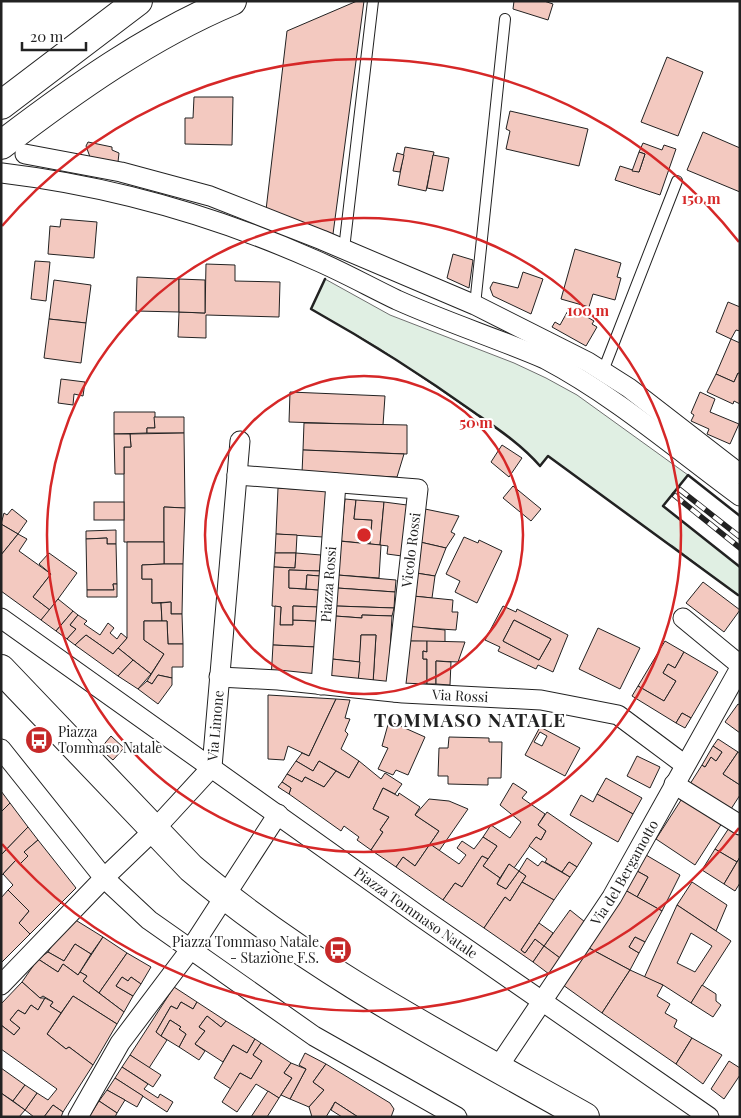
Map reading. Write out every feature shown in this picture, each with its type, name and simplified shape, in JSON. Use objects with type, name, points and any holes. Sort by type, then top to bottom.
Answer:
[{"type":"main road","points":[[24,87],[106,1]]},
{"type":"main road","points":[[1,105],[138,1]]},
{"type":"main road","points":[[13,149],[118,63],[210,10],[232,1]]},
{"type":"main road","points":[[1,669],[191,868],[225,897],[346,980],[586,1117]]},
{"type":"street","points":[[13,149],[121,172],[210,196],[344,249],[474,305],[534,333],[603,371],[629,388],[740,474]]},
{"type":"street","points":[[2,173],[50,178],[176,208],[279,245],[396,299],[545,359],[569,372],[617,404],[740,496]]},
{"type":"street","name":"Via Limone","points":[[1,985],[104,878],[154,830],[212,767],[240,441]]},
{"type":"street","points":[[237,475],[336,483]]},
{"type":"street","name":"Piazza Rossi","points":[[321,685],[336,483]]},
{"type":"street","name":"Vicolo Rossi","points":[[336,483],[418,490],[395,692]]},
{"type":"street","name":"Piazza Tommaso Natale","points":[[1,618],[709,1117]]},
{"type":"street","points":[[683,618],[740,667]]},
{"type":"street","name":"Via del Bergamotto","points":[[498,1067],[612,897],[740,667]]},
{"type":"street","name":"Via Rossi","points":[[219,677],[395,692],[542,700],[618,715],[685,765]]},
{"type":"street","points":[[1,749],[104,878],[149,920],[314,1036],[457,1117]]},
{"type":"street","points":[[674,784],[740,825]]},
{"type":"street","points":[[78,1117],[120,1043],[190,950],[278,814]]},
{"type":"lane","points":[[344,249],[374,1]]},
{"type":"lane","points":[[474,305],[505,19]]},
{"type":"lane","points":[[603,371],[677,180]]},
{"type":"green space","points":[[325,279],[390,315],[514,363],[546,378],[577,395],[688,475],[663,506],[740,567],[740,597],[548,456],[540,466],[512,439],[379,348],[311,309]]},
{"type":"building","points":[[357,1],[364,1],[333,234],[266,210],[287,31]]},
{"type":"building","points":[[514,1],[544,1],[553,4],[548,20],[513,9]]},
{"type":"building","points":[[667,57],[703,72],[678,136],[641,122]]},
{"type":"building","points":[[194,97],[233,97],[232,145],[185,144],[185,118],[193,118]]},
{"type":"building","points":[[510,111],[588,129],[579,166],[506,149],[510,131],[506,129]]},
{"type":"building","points":[[703,132],[740,148],[740,192],[687,170]]},
{"type":"building","points":[[88,142],[112,147],[112,150],[119,153],[118,162],[90,157],[86,146]]},
{"type":"building","points":[[643,143],[662,150],[664,145],[676,149],[660,195],[615,180],[620,166],[639,172],[645,154],[639,152]]},
{"type":"building","points":[[405,147],[434,152],[426,191],[398,185]]},
{"type":"building","points":[[639,152],[645,154],[639,172],[632,171]]},
{"type":"building","points":[[397,153],[404,155],[400,172],[393,171]]},
{"type":"building","points":[[433,155],[449,158],[443,191],[427,188]]},
{"type":"building","points":[[61,219],[97,222],[94,258],[48,254],[50,226],[60,227]]},
{"type":"building","points":[[575,249],[621,263],[617,277],[621,278],[615,300],[593,294],[589,307],[561,299]]},
{"type":"building","points":[[453,254],[473,260],[469,288],[447,278]]},
{"type":"building","points":[[35,261],[50,262],[46,301],[31,299]]},
{"type":"building","points":[[206,264],[235,265],[235,281],[280,282],[279,317],[206,315],[206,338],[178,337],[179,312],[205,313]]},
{"type":"building","points":[[523,272],[543,279],[531,314],[493,296],[490,288],[493,282],[518,288]]},
{"type":"building","points":[[137,277],[179,279],[179,312],[136,311]]},
{"type":"building","points":[[179,279],[205,280],[205,313],[179,312]]},
{"type":"building","points":[[54,280],[91,285],[86,323],[49,319]]},
{"type":"building","points":[[728,302],[740,307],[740,331],[736,330],[731,339],[716,332]]},
{"type":"building","points":[[570,307],[594,321],[592,324],[597,327],[586,346],[552,327],[555,322],[560,325]]},
{"type":"building","points":[[49,319],[86,323],[81,363],[44,358]]},
{"type":"building","points":[[731,339],[740,343],[740,374],[738,373],[734,382],[716,374]]},
{"type":"building","points":[[738,373],[740,374],[740,404],[734,401],[733,404],[707,392],[716,374],[734,382]]},
{"type":"building","points":[[61,379],[85,382],[83,396],[74,394],[73,405],[58,403]]},
{"type":"building","points":[[290,392],[385,396],[383,425],[289,422]]},
{"type":"building","points":[[700,392],[715,399],[710,412],[739,424],[730,444],[707,434],[709,429],[691,421],[694,415],[691,413]]},
{"type":"building","points":[[114,412],[155,412],[155,428],[147,428],[147,433],[114,434]]},
{"type":"building","points":[[154,417],[184,417],[184,433],[147,433],[147,428],[155,428]]},
{"type":"building","points":[[304,423],[407,425],[407,454],[303,450]]},
{"type":"building","points":[[184,433],[185,508],[164,507],[164,542],[124,542],[124,447],[131,447],[130,434]]},
{"type":"building","points":[[114,434],[130,434],[131,447],[124,447],[124,474],[115,474]]},
{"type":"building","points":[[502,445],[522,458],[509,477],[491,462]]},
{"type":"building","points":[[303,450],[404,454],[397,477],[302,473]]},
{"type":"building","points":[[513,486],[541,509],[531,521],[503,498]]},
{"type":"building","points":[[278,488],[327,491],[323,537],[276,534]]},
{"type":"building","points":[[345,499],[356,500],[354,519],[372,520],[370,544],[341,541]]},
{"type":"building","points":[[356,500],[384,502],[380,545],[370,544],[372,520],[354,519]]},
{"type":"building","points":[[94,502],[124,502],[124,520],[94,520]]},
{"type":"building","points":[[384,502],[407,505],[402,556],[387,554],[388,546],[380,545]]},
{"type":"building","points":[[164,507],[185,508],[183,564],[164,564]]},
{"type":"building","points":[[12,509],[27,521],[18,534],[1,524],[4,513],[7,515]]},
{"type":"building","points":[[425,509],[459,516],[451,532],[455,534],[446,548],[420,542]]},
{"type":"building","points":[[1,524],[18,534],[1,555]]},
{"type":"building","points":[[116,530],[116,544],[107,544],[107,538],[86,539],[86,531]]},
{"type":"building","points":[[18,534],[27,539],[19,551],[51,574],[33,597],[50,610],[41,620],[1,591],[1,555]]},
{"type":"building","points":[[276,534],[297,535],[296,553],[275,553]]},
{"type":"building","points":[[464,537],[478,543],[479,540],[502,551],[477,603],[455,592],[460,581],[446,574]]},
{"type":"building","points":[[107,538],[107,544],[116,544],[117,584],[113,584],[114,590],[87,590],[86,539]]},
{"type":"building","points":[[339,541],[381,545],[379,578],[337,575]]},
{"type":"building","points":[[127,542],[164,542],[164,564],[142,565],[142,579],[152,579],[152,603],[161,603],[162,621],[144,621],[144,640],[164,654],[151,674],[118,648],[127,638]]},
{"type":"building","points":[[420,542],[446,548],[435,576],[416,573]]},
{"type":"building","points":[[49,553],[77,573],[50,610],[33,597],[51,574],[39,564]]},
{"type":"building","points":[[275,553],[296,553],[295,568],[274,567]]},
{"type":"building","points":[[296,553],[321,555],[320,571],[289,570],[289,588],[319,590],[318,607],[293,606],[293,625],[280,625],[281,607],[272,606],[274,567],[295,568]]},
{"type":"building","points":[[183,564],[182,614],[171,614],[171,602],[152,603],[152,579],[142,579],[142,565]]},
{"type":"building","points":[[289,570],[320,571],[320,576],[307,575],[306,589],[289,588]]},
{"type":"building","points":[[416,573],[435,576],[432,598],[413,596]]},
{"type":"building","points":[[307,575],[320,576],[319,590],[306,589]]},
{"type":"building","points":[[338,575],[396,580],[395,592],[337,588]]},
{"type":"building","points":[[703,582],[740,610],[724,632],[686,603]]},
{"type":"building","points":[[113,584],[117,584],[117,597],[87,597],[87,590],[114,590]]},
{"type":"building","points":[[337,588],[395,592],[394,608],[336,606]]},
{"type":"building","points":[[413,596],[453,600],[452,612],[458,612],[456,630],[409,627]]},
{"type":"building","points":[[58,599],[73,611],[56,631],[41,620]]},
{"type":"building","points":[[171,602],[171,614],[182,614],[183,644],[168,644],[167,621],[162,621],[161,603]]},
{"type":"building","points":[[275,606],[281,607],[280,625],[293,625],[293,620],[317,621],[316,647],[273,645]]},
{"type":"building","points":[[293,606],[318,607],[317,621],[293,620]]},
{"type":"building","points":[[336,606],[394,608],[392,616],[362,615],[362,618],[335,616]]},
{"type":"building","points":[[503,606],[516,612],[517,609],[568,635],[553,672],[538,665],[536,669],[498,651],[500,647],[485,640]],"holes":[[[514,620],[551,639],[539,660],[503,641]]]},
{"type":"building","points":[[73,611],[78,615],[70,625],[76,629],[67,639],[56,631]]},
{"type":"building","points":[[78,615],[87,621],[84,624],[100,635],[108,623],[114,628],[110,633],[117,639],[121,633],[127,638],[113,654],[86,635],[75,645],[67,639],[76,629],[70,625]]},
{"type":"building","points":[[362,615],[392,616],[388,684],[373,683],[376,635],[361,635],[360,662],[332,659],[335,616],[362,618]]},
{"type":"building","points":[[514,620],[551,639],[539,660],[503,641]]},
{"type":"building","points":[[144,621],[167,621],[168,644],[183,644],[183,667],[172,667],[172,678],[158,675],[152,684],[147,681],[164,654],[144,640]]},
{"type":"building","points":[[407,626],[445,630],[445,642],[406,641]]},
{"type":"building","points":[[598,628],[640,648],[620,689],[579,669]]},
{"type":"building","points":[[86,635],[113,654],[118,648],[133,660],[118,676],[75,645]]},
{"type":"building","points":[[361,635],[376,635],[373,683],[358,682]]},
{"type":"building","points":[[406,641],[427,641],[427,652],[423,651],[423,659],[427,659],[427,684],[402,684]]},
{"type":"building","points":[[427,641],[465,642],[458,662],[436,661],[436,684],[427,684],[427,659],[423,659],[423,651],[427,652]]},
{"type":"building","points":[[665,641],[684,652],[675,668],[668,664],[663,673],[676,681],[664,701],[638,686]]},
{"type":"building","points":[[273,645],[316,647],[314,681],[271,679]]},
{"type":"building","points":[[684,652],[718,672],[691,718],[682,713],[676,723],[632,696],[638,686],[664,701],[676,681],[663,673],[668,664],[675,668]]},
{"type":"building","points":[[332,659],[360,662],[358,682],[331,681]]},
{"type":"building","points":[[133,660],[151,674],[138,689],[118,676]]},
{"type":"building","points":[[436,661],[451,662],[450,685],[436,684]]},
{"type":"building","points":[[158,675],[172,678],[172,685],[158,704],[138,689],[147,681],[152,684]]},
{"type":"building","points":[[268,695],[336,699],[309,756],[288,746],[284,760],[268,759]]},
{"type":"building","points":[[336,699],[350,700],[345,718],[350,719],[345,731],[348,734],[341,749],[359,761],[349,778],[319,761],[313,771],[296,761],[302,753],[309,756]]},
{"type":"building","points":[[738,704],[740,705],[740,733],[725,722]]},
{"type":"building","points":[[682,713],[691,718],[685,728],[676,723]]},
{"type":"building","points":[[389,721],[425,737],[408,775],[396,770],[393,775],[378,769],[388,748],[382,746]]},
{"type":"building","points":[[540,727],[580,748],[565,776],[525,755]],"holes":[[[540,732],[547,736],[542,746],[534,742]]]},
{"type":"building","points":[[111,736],[124,748],[113,760],[100,749]]},
{"type":"building","points":[[449,737],[489,738],[489,742],[502,742],[501,778],[488,778],[488,785],[448,784],[448,776],[438,776],[439,748],[448,748]]},
{"type":"building","points":[[718,739],[738,752],[723,774],[740,785],[740,795],[731,809],[690,784],[702,765],[705,767],[711,757],[716,761],[722,752],[713,746]]},
{"type":"building","points":[[713,746],[722,752],[716,761],[711,757],[705,767],[702,765]]},
{"type":"building","points":[[738,752],[740,753],[740,785],[723,774]]},
{"type":"building","points":[[637,756],[660,767],[650,788],[627,776]]},
{"type":"building","points":[[296,761],[313,771],[319,761],[336,771],[324,787],[305,777],[302,782],[287,774]]},
{"type":"building","points":[[359,761],[381,779],[385,773],[402,784],[395,794],[383,788],[373,809],[389,817],[380,830],[383,832],[371,850],[357,840],[359,837],[344,826],[341,831],[289,794],[291,788],[282,782],[287,774],[302,782],[305,777],[324,787],[336,771],[349,778]]},
{"type":"building","points":[[606,778],[642,798],[633,814],[597,794]]},
{"type":"building","points":[[282,782],[291,788],[289,794],[278,787]]},
{"type":"building","points":[[513,783],[527,792],[522,798],[545,814],[538,825],[546,831],[541,840],[536,837],[514,868],[509,864],[500,878],[483,866],[497,846],[483,837],[491,825],[510,838],[521,822],[500,805]]},
{"type":"building","points":[[383,788],[398,796],[399,793],[420,807],[415,815],[439,831],[415,866],[403,857],[396,867],[371,850],[383,832],[380,830],[389,817],[373,809]]},
{"type":"building","points":[[1,791],[10,803],[1,812]]},
{"type":"building","points":[[597,794],[633,814],[618,842],[570,815],[581,795],[593,802]]},
{"type":"building","points":[[683,797],[722,823],[695,865],[656,839]]},
{"type":"building","points":[[429,799],[449,801],[468,809],[439,851],[430,844],[439,831],[415,815]]},
{"type":"building","points":[[10,803],[28,827],[1,855],[1,812]]},
{"type":"building","points":[[547,812],[592,843],[577,867],[569,862],[562,872],[545,862],[547,859],[529,846],[536,837],[541,840],[546,831],[538,825]]},
{"type":"building","points":[[28,827],[38,840],[24,852],[28,856],[20,864],[16,860],[1,876],[1,855]]},
{"type":"building","points":[[729,828],[740,835],[740,857],[737,862],[715,849]]},
{"type":"building","points":[[483,837],[497,846],[488,859],[482,856],[462,887],[455,883],[443,900],[396,867],[403,857],[415,866],[430,844],[459,864],[466,855],[457,848],[462,841],[474,849]]},
{"type":"building","points":[[38,840],[76,888],[30,934],[19,923],[29,911],[8,890],[13,885],[3,874],[16,860],[20,864],[28,856],[24,852]]},
{"type":"building","points":[[715,849],[737,862],[724,884],[702,870]]},
{"type":"building","points":[[646,855],[680,875],[662,911],[637,897],[648,877],[637,871]]},
{"type":"building","points":[[482,856],[488,859],[483,866],[500,878],[497,884],[506,889],[519,871],[526,876],[510,901],[505,897],[484,928],[443,900],[455,883],[462,887]]},
{"type":"building","points":[[740,857],[740,883],[735,891],[724,884]]},
{"type":"building","points":[[527,858],[538,866],[542,861],[570,877],[554,900],[522,882],[526,876],[519,871]]},
{"type":"building","points":[[569,862],[577,867],[570,877],[562,872]]},
{"type":"building","points":[[509,864],[519,871],[506,889],[497,884]]},
{"type":"building","points":[[637,871],[648,877],[637,897],[625,890]]},
{"type":"building","points":[[522,882],[554,900],[521,950],[525,953],[535,939],[544,946],[533,962],[484,928],[505,897],[510,901]]},
{"type":"building","points":[[692,882],[727,905],[716,931],[677,905]]},
{"type":"building","points":[[8,890],[29,911],[19,923],[30,934],[1,963],[1,898]]},
{"type":"building","points":[[625,890],[662,911],[645,942],[635,937],[629,947],[639,953],[630,970],[589,948]]},
{"type":"building","points":[[677,905],[731,941],[691,1003],[663,985],[644,978]],"holes":[[[691,933],[712,946],[695,972],[677,963]]]},
{"type":"building","points":[[570,910],[585,922],[560,958],[544,946]]},
{"type":"building","points":[[69,916],[103,937],[91,954],[75,944],[64,961],[48,952]]},
{"type":"building","points":[[539,923],[553,933],[544,946],[535,939],[525,953],[521,950]]},
{"type":"building","points":[[103,937],[127,953],[99,993],[83,981],[87,976],[80,972]]},
{"type":"building","points":[[635,937],[645,942],[639,953],[629,947]]},
{"type":"building","points":[[75,944],[91,954],[78,975],[63,964],[58,972],[38,959],[48,952],[64,961]]},
{"type":"building","points":[[544,946],[560,958],[549,974],[533,962]]},
{"type":"building","points":[[589,948],[630,970],[602,1013],[563,985]]},
{"type":"building","points":[[127,953],[151,967],[141,984],[131,977],[128,981],[122,977],[116,986],[133,996],[124,1012],[99,993]]},
{"type":"building","points":[[38,959],[58,972],[63,964],[78,975],[80,972],[87,976],[83,981],[124,1012],[117,1024],[73,996],[61,1013],[50,1006],[53,1002],[43,996],[40,998],[22,982]]},
{"type":"building","points":[[630,970],[663,985],[657,996],[670,1004],[665,1013],[677,1020],[674,1027],[692,1038],[676,1064],[602,1013]]},
{"type":"building","points":[[122,977],[128,981],[131,977],[141,984],[133,996],[116,986]]},
{"type":"building","points":[[22,982],[40,998],[45,998],[38,1010],[31,1005],[25,1014],[18,1010],[10,1020],[20,1028],[14,1035],[1,1025],[1,1004]]},
{"type":"building","points":[[702,985],[716,994],[716,1001],[721,1005],[713,1017],[691,1003]]},
{"type":"building","points":[[174,987],[197,1002],[193,1009],[181,1002],[177,1009],[171,1006],[156,1032],[167,1040],[149,1068],[130,1055]]},
{"type":"building","points":[[73,996],[117,1024],[93,1065],[69,1047],[66,1049],[47,1034]]},
{"type":"building","points":[[45,998],[53,1002],[50,1006],[61,1013],[47,1034],[66,1049],[69,1047],[93,1065],[63,1112],[53,1105],[44,1117],[34,1117],[25,1110],[37,1093],[48,1100],[57,1089],[1,1049],[1,1025],[14,1035],[20,1028],[10,1020],[18,1010],[25,1014],[31,1005],[38,1010]]},
{"type":"building","points":[[181,1002],[193,1009],[197,1002],[226,1021],[221,1027],[207,1016],[199,1027],[205,1031],[195,1044],[205,1051],[199,1060],[179,1047],[186,1034],[179,1029],[181,1027],[170,1020],[161,1036],[156,1032],[171,1006],[177,1009]]},
{"type":"building","points":[[207,1016],[221,1027],[226,1021],[255,1039],[247,1053],[233,1045],[223,1062],[195,1044],[205,1031],[199,1027]]},
{"type":"building","points":[[170,1020],[181,1027],[179,1029],[186,1034],[179,1047],[161,1036]]},
{"type":"building","points":[[692,1038],[722,1055],[703,1084],[676,1064]]},
{"type":"building","points":[[255,1039],[261,1043],[253,1055],[262,1061],[251,1079],[240,1073],[231,1089],[214,1078],[233,1045],[247,1053]]},
{"type":"building","points":[[261,1043],[291,1063],[284,1073],[292,1078],[279,1098],[256,1084],[237,1112],[222,1102],[240,1073],[251,1079],[262,1061],[253,1055]]},
{"type":"building","points":[[305,1053],[326,1064],[313,1082],[324,1090],[309,1107],[290,1099],[306,1069],[299,1065]]},
{"type":"building","points":[[130,1055],[161,1075],[153,1087],[122,1067]]},
{"type":"building","points":[[729,1061],[740,1068],[740,1075],[724,1099],[711,1089]]},
{"type":"building","points":[[291,1063],[306,1069],[290,1099],[281,1095],[292,1078],[284,1073]]},
{"type":"building","points":[[326,1064],[390,1103],[394,1109],[391,1117],[358,1117],[335,1102],[326,1117],[312,1117],[309,1107],[324,1090],[313,1082]]},
{"type":"building","points":[[122,1067],[148,1084],[144,1089],[158,1098],[160,1094],[173,1102],[167,1112],[115,1078]]},
{"type":"building","points":[[1,1068],[25,1085],[13,1101],[1,1093]]},
{"type":"building","points":[[115,1078],[143,1096],[137,1107],[107,1090]]},
{"type":"building","points":[[25,1085],[37,1093],[25,1110],[13,1101]]},
{"type":"building","points":[[107,1090],[125,1100],[117,1113],[99,1101]]},
{"type":"building","points":[[268,1091],[279,1098],[267,1117],[251,1117]]},
{"type":"building","points":[[1,1093],[25,1110],[19,1117],[1,1117]]},
{"type":"building","points":[[99,1101],[117,1113],[115,1117],[89,1117]]},
{"type":"building","points":[[335,1102],[358,1117],[342,1117],[331,1110]]},
{"type":"building","points":[[53,1105],[63,1112],[61,1117],[44,1117]]},
{"type":"railway","points":[[679,489],[740,537]]},
{"type":"railway","points":[[674,495],[740,548]]},
{"type":"wall","points":[[325,279],[311,309],[353,333],[455,399],[509,438],[540,466],[548,456],[738,595]]},
{"type":"wall","points":[[740,516],[688,475],[663,506],[740,567]]},
{"type":"place","name":"Piazza Tommaso Natale","points":[[39,740]]},
{"type":"place","name":"Piazza Tommaso Natale - Stazione F.S.","points":[[338,950]]},
{"type":"district","name":"TOMMASO NATALE","points":[[470,720]]}]
